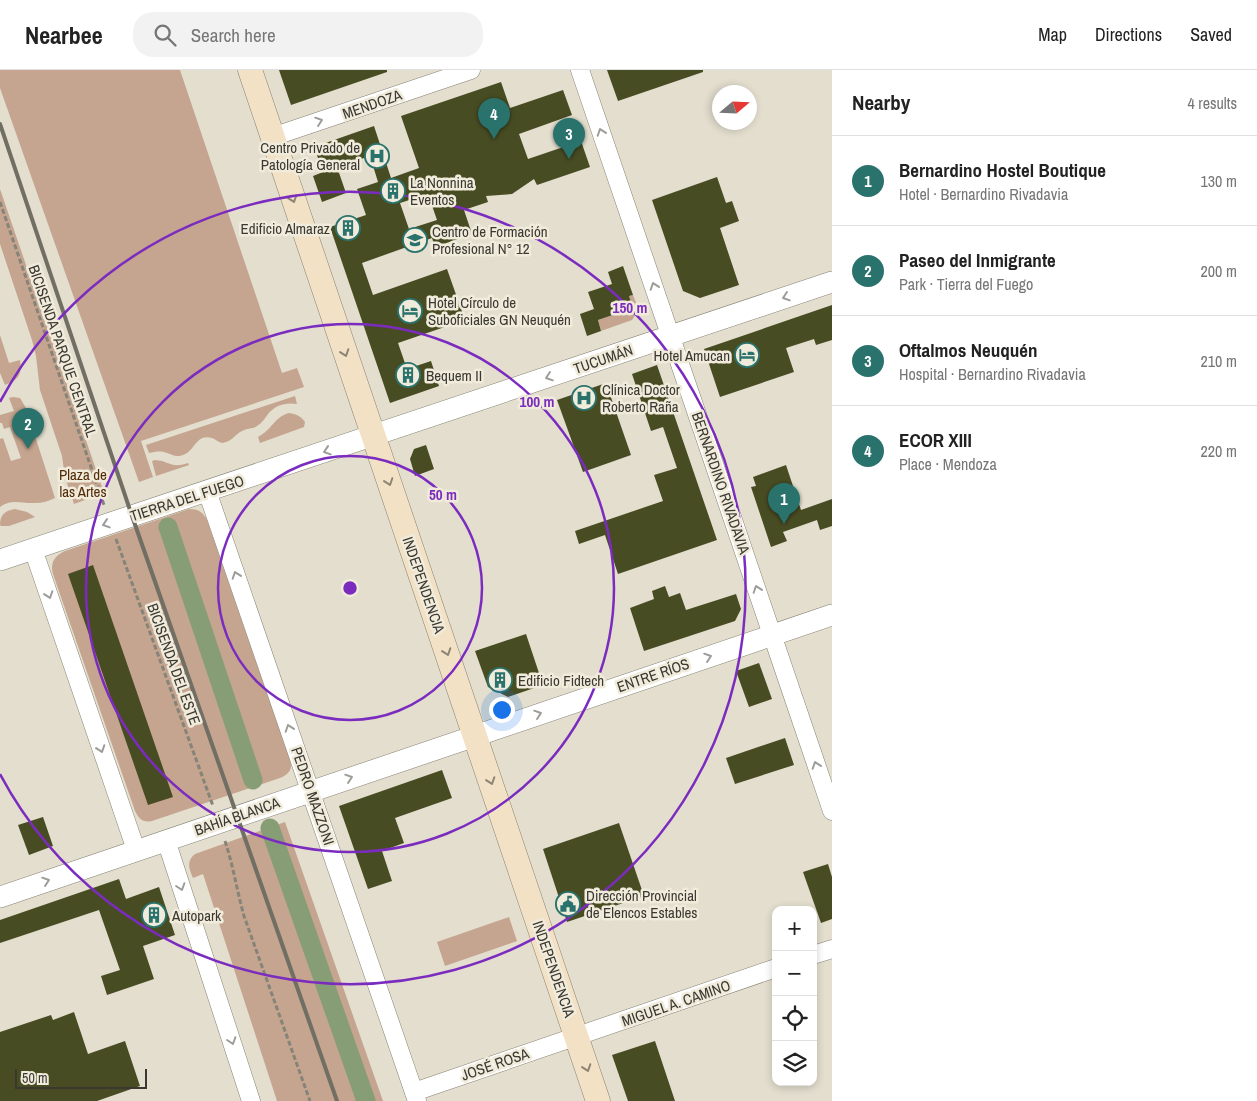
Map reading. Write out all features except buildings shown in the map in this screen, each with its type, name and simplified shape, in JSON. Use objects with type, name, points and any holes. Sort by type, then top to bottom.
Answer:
[{"type":"main road","name":"INDEPENDENCIA","points":[[250,70],[598,1101]]},
{"type":"street","name":"MENDOZA","points":[[272,137],[471,70]]},
{"type":"street","name":"BERNARDINO RIVADAVIA","points":[[580,70],[832,811]]},
{"type":"street","name":"TUCUMÁN","points":[[374,436],[832,282]]},
{"type":"street","name":"TIERRA DEL FUEGO","points":[[0,560],[374,436]]},
{"type":"street","name":"PEDRO MAZZONI","points":[[207,491],[416,1096]]},
{"type":"street","points":[[33,549],[136,850]]},
{"type":"street","name":"ENTRE RÍOS","points":[[475,735],[832,615]]},
{"type":"street","name":"BAHÍA BLANCA","points":[[0,896],[475,735]]},
{"type":"street","points":[[166,840],[252,1101]]},
{"type":"street","points":[[817,954],[832,949]]},
{"type":"street","name":"MIGUEL A. CAMINO","points":[[576,1037],[772,969]]},
{"type":"street","name":"JOSÉ ROSA","points":[[416,1096],[576,1037]]},
{"type":"path","name":"BICISENDA PARQUE CENTRAL","points":[[0,202],[104,507]]},
{"type":"path","name":"BICISENDA DEL ESTE","points":[[114,534],[212,801]]},
{"type":"path","points":[[226,843],[244,916],[310,1101]]},
{"type":"green space","points":[[0,70],[180,70],[282,373],[297,368],[304,387],[141,441],[153,477],[139,482],[0,88]]},
{"type":"green space","name":"Plaza de las Artes","points":[[0,189],[104,493],[74,504],[65,477],[62,456],[40,390],[32,340],[0,244]]},
{"type":"green space","points":[[633,295],[639,310],[632,320],[601,331],[598,320],[612,315],[611,309],[618,313],[633,308],[629,296]]},
{"type":"green space","points":[[0,335],[9,363],[20,360],[21,365],[20,373],[16,379],[5,385],[0,373]]},
{"type":"green space","points":[[295,396],[297,404],[289,403],[277,406],[259,425],[246,429],[231,440],[222,443],[212,438],[202,438],[187,453],[178,456],[162,452],[149,453],[146,445]]},
{"type":"green space","points":[[9,398],[20,398],[26,408],[55,498],[38,503],[9,503],[0,507],[0,439],[3,438],[11,461],[21,458],[10,427],[4,429],[2,423],[0,423],[0,415],[14,411]]},
{"type":"green space","points":[[289,413],[302,418],[305,422],[304,427],[260,443],[258,437],[267,431],[280,417]]},
{"type":"green space","points":[[155,460],[174,465],[188,463],[189,465],[156,476],[152,461]]},
{"type":"green space","points":[[15,509],[27,512],[35,517],[9,526],[1,526],[0,521],[4,514]]},
{"type":"green space","points":[[189,509],[200,512],[207,520],[290,760],[291,769],[280,778],[152,821],[144,821],[135,811],[53,574],[52,566],[58,555],[65,551]]},
{"type":"green space","points":[[285,822],[383,1101],[277,1101],[203,874],[193,878],[190,871],[189,862],[195,854]]},
{"type":"green space","points":[[509,917],[517,941],[445,966],[437,942]]},
{"type":"waterway","points":[[168,527],[253,780]]},
{"type":"waterway","points":[[270,828],[366,1101]]},
{"type":"railway","points":[[0,124],[132,516],[337,1101]]},
{"type":"place","name":"ECOR XIII","points":[[494,139]]},
{"type":"place","name":"Centro Privado de Patología General","points":[[377,156]]},
{"type":"place","name":"Oftalmos Neuquén","points":[[569,159]]},
{"type":"place","name":"La Nonnina Eventos","points":[[393,191]]},
{"type":"place","name":"Edificio Almaraz","points":[[348,228]]},
{"type":"place","name":"Centro de Formación Profesional N° 12","points":[[415,240]]},
{"type":"place","name":"Hotel Círculo de Suboficiales GN Neuquén","points":[[410,311]]},
{"type":"place","name":"Hotel Amucan","points":[[747,355]]},
{"type":"place","name":"Bequem II","points":[[408,375]]},
{"type":"place","name":"Clínica Doctor Roberto Raña","points":[[584,398]]},
{"type":"place","name":"Paseo del Inmigrante","points":[[28,449]]},
{"type":"place","name":"Bernardino Hostel Boutique","points":[[784,524]]},
{"type":"place","name":"Edificio Fidtech","points":[[500,680]]},
{"type":"place","name":"Dirección Provincial de Elencos Estables","points":[[568,904]]},
{"type":"place","name":"Autopark","points":[[154,915]]}]
